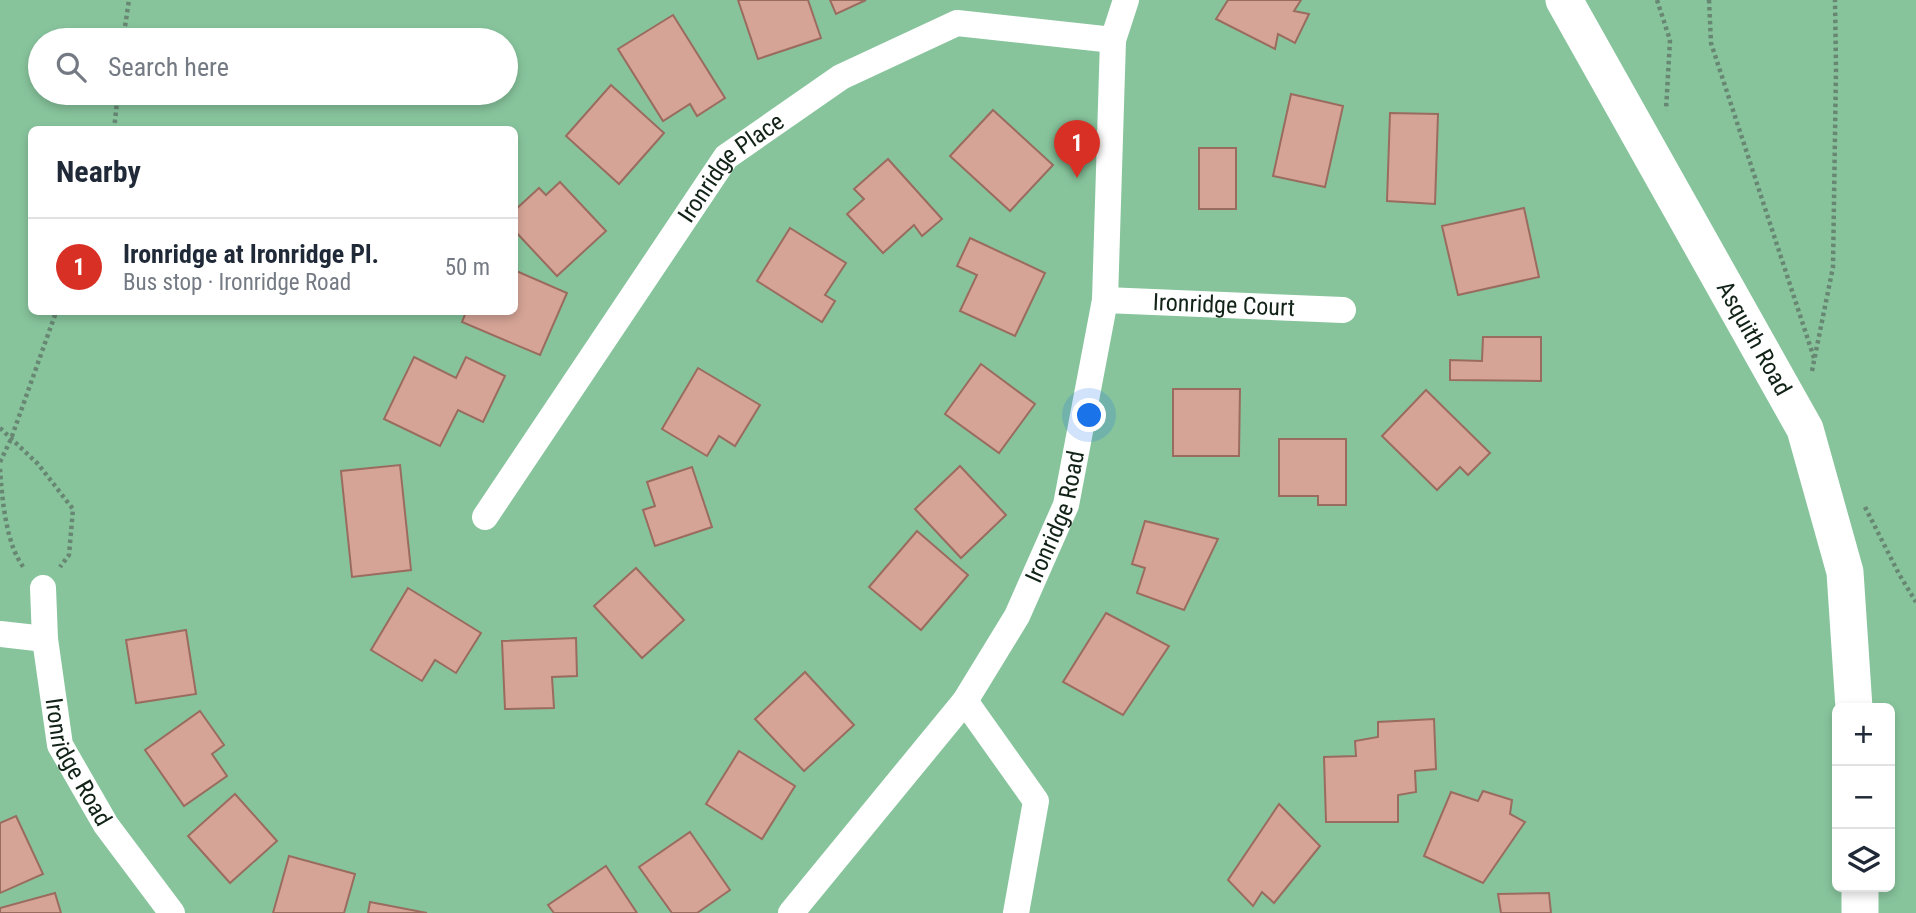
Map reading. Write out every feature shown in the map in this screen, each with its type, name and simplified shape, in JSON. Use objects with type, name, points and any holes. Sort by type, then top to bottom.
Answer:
[{"type":"street","name":"Ironridge Road","points":[[791,913],[965,701],[1017,616],[1066,505],[1105,300],[1114,40],[1126,0]]},
{"type":"street","name":"Asquith Road","points":[[1563,0],[1805,429],[1845,572],[1854,703]]},
{"type":"street","name":"Ironridge Place","points":[[485,517],[726,157],[841,78],[957,23],[1114,40]]},
{"type":"street","name":"Ironridge Court","points":[[1105,300],[1343,310]]},
{"type":"street","name":"Ironridge Road","points":[[43,588],[45,639],[60,745],[106,825],[172,913]]},
{"type":"street","points":[[0,634],[45,639]]},
{"type":"street","points":[[965,701],[1036,801],[1016,913]]},
{"type":"street","points":[[1860,892],[1860,913]]},
{"type":"path","points":[[125,28],[129,0]]},
{"type":"path","points":[[1657,0],[1670,40],[1665,120]]},
{"type":"path","points":[[1709,0],[1711,43],[1814,359]]},
{"type":"path","points":[[1805,429],[1807,393],[1833,267],[1835,0]]},
{"type":"path","points":[[114,126],[117,105]]},
{"type":"path","points":[[0,462],[11,439],[55,315]]},
{"type":"path","points":[[0,428],[38,464],[73,509],[69,555],[43,588],[19,562],[2,514],[0,469]]},
{"type":"green space","points":[[0,0],[1916,0],[1916,913],[0,913]]},
{"type":"building","points":[[738,0],[808,0],[821,38],[758,59]]},
{"type":"building","points":[[830,0],[866,0],[836,14]]},
{"type":"building","points":[[1228,0],[1301,0],[1294,11],[1309,14],[1295,43],[1278,34],[1275,49],[1216,19]]},
{"type":"building","points":[[673,15],[725,98],[697,116],[690,104],[663,121],[618,49]]},
{"type":"building","points":[[611,85],[664,133],[619,184],[566,136]]},
{"type":"building","points":[[1291,94],[1343,106],[1325,187],[1273,176]]},
{"type":"building","points":[[993,110],[1053,165],[1010,211],[950,156]]},
{"type":"building","points":[[1390,113],[1438,114],[1435,204],[1387,201]]},
{"type":"building","points":[[1199,148],[1236,148],[1236,209],[1199,209]]},
{"type":"building","points":[[888,159],[942,219],[922,236],[914,225],[883,253],[847,214],[864,199],[854,189]]},
{"type":"building","points":[[560,182],[606,231],[557,276],[518,234],[518,207],[539,188],[546,195]]},
{"type":"building","points":[[1524,208],[1539,277],[1458,295],[1442,226]]},
{"type":"building","points":[[790,228],[846,263],[825,295],[835,301],[822,322],[757,281]]},
{"type":"building","points":[[970,238],[1045,273],[1015,336],[960,311],[977,275],[957,266]]},
{"type":"building","points":[[518,272],[567,293],[540,355],[462,322],[465,315],[518,315]]},
{"type":"building","points":[[1483,337],[1541,337],[1541,381],[1450,380],[1450,360],[1482,361]]},
{"type":"building","points":[[414,357],[456,378],[466,357],[505,376],[483,422],[458,410],[440,446],[384,419]]},
{"type":"building","points":[[981,364],[1035,404],[999,453],[945,414]]},
{"type":"building","points":[[698,368],[760,405],[735,446],[719,436],[707,456],[662,429]]},
{"type":"building","points":[[1173,389],[1240,389],[1239,456],[1173,456]]},
{"type":"building","points":[[1426,390],[1490,453],[1468,475],[1460,467],[1437,490],[1382,436]]},
{"type":"building","points":[[1279,439],[1346,439],[1346,505],[1318,505],[1318,496],[1279,496]]},
{"type":"building","points":[[400,465],[411,570],[352,577],[341,471]]},
{"type":"building","points":[[960,466],[1006,515],[961,558],[915,509]]},
{"type":"building","points":[[692,467],[712,527],[655,546],[643,510],[655,506],[647,482]]},
{"type":"building","points":[[1145,521],[1218,539],[1184,610],[1137,593],[1145,568],[1132,564]]},
{"type":"building","points":[[917,531],[968,575],[921,630],[869,587]]},
{"type":"building","points":[[636,568],[684,620],[642,658],[594,606]]},
{"type":"building","points":[[408,588],[481,633],[456,673],[435,660],[422,681],[371,650]]},
{"type":"building","points":[[1106,613],[1169,646],[1123,715],[1063,682]]},
{"type":"building","points":[[186,630],[196,694],[136,703],[126,640]]},
{"type":"building","points":[[576,638],[577,676],[552,677],[554,708],[505,709],[502,641]]},
{"type":"building","points":[[805,672],[854,725],[804,771],[755,719]]},
{"type":"building","points":[[200,711],[224,745],[212,754],[227,776],[184,806],[145,750]]},
{"type":"building","points":[[1434,719],[1436,769],[1415,771],[1416,792],[1398,795],[1398,822],[1326,822],[1324,757],[1356,756],[1355,741],[1378,737],[1378,722]]},
{"type":"building","points":[[739,751],[795,786],[762,839],[706,804]]},
{"type":"building","points":[[1483,791],[1512,800],[1510,814],[1525,822],[1483,883],[1424,856],[1451,792],[1478,801]]},
{"type":"building","points":[[235,794],[277,841],[230,883],[188,836]]},
{"type":"building","points":[[1279,804],[1320,846],[1274,903],[1262,892],[1253,906],[1228,880]]},
{"type":"building","points":[[16,816],[43,874],[0,893],[0,823]]},
{"type":"building","points":[[690,832],[730,890],[697,913],[672,913],[639,867]]},
{"type":"building","points":[[289,856],[355,874],[344,913],[273,913]]},
{"type":"building","points":[[606,866],[637,913],[554,913],[548,905]]},
{"type":"building","points":[[55,893],[61,913],[0,913],[0,908]]},
{"type":"building","points":[[1549,893],[1551,913],[1501,913],[1498,894]]},
{"type":"building","points":[[370,902],[427,913],[368,913]]},
{"type":"place","name":"Ironridge at Ironridge Pl.","points":[[1077,178]]}]
